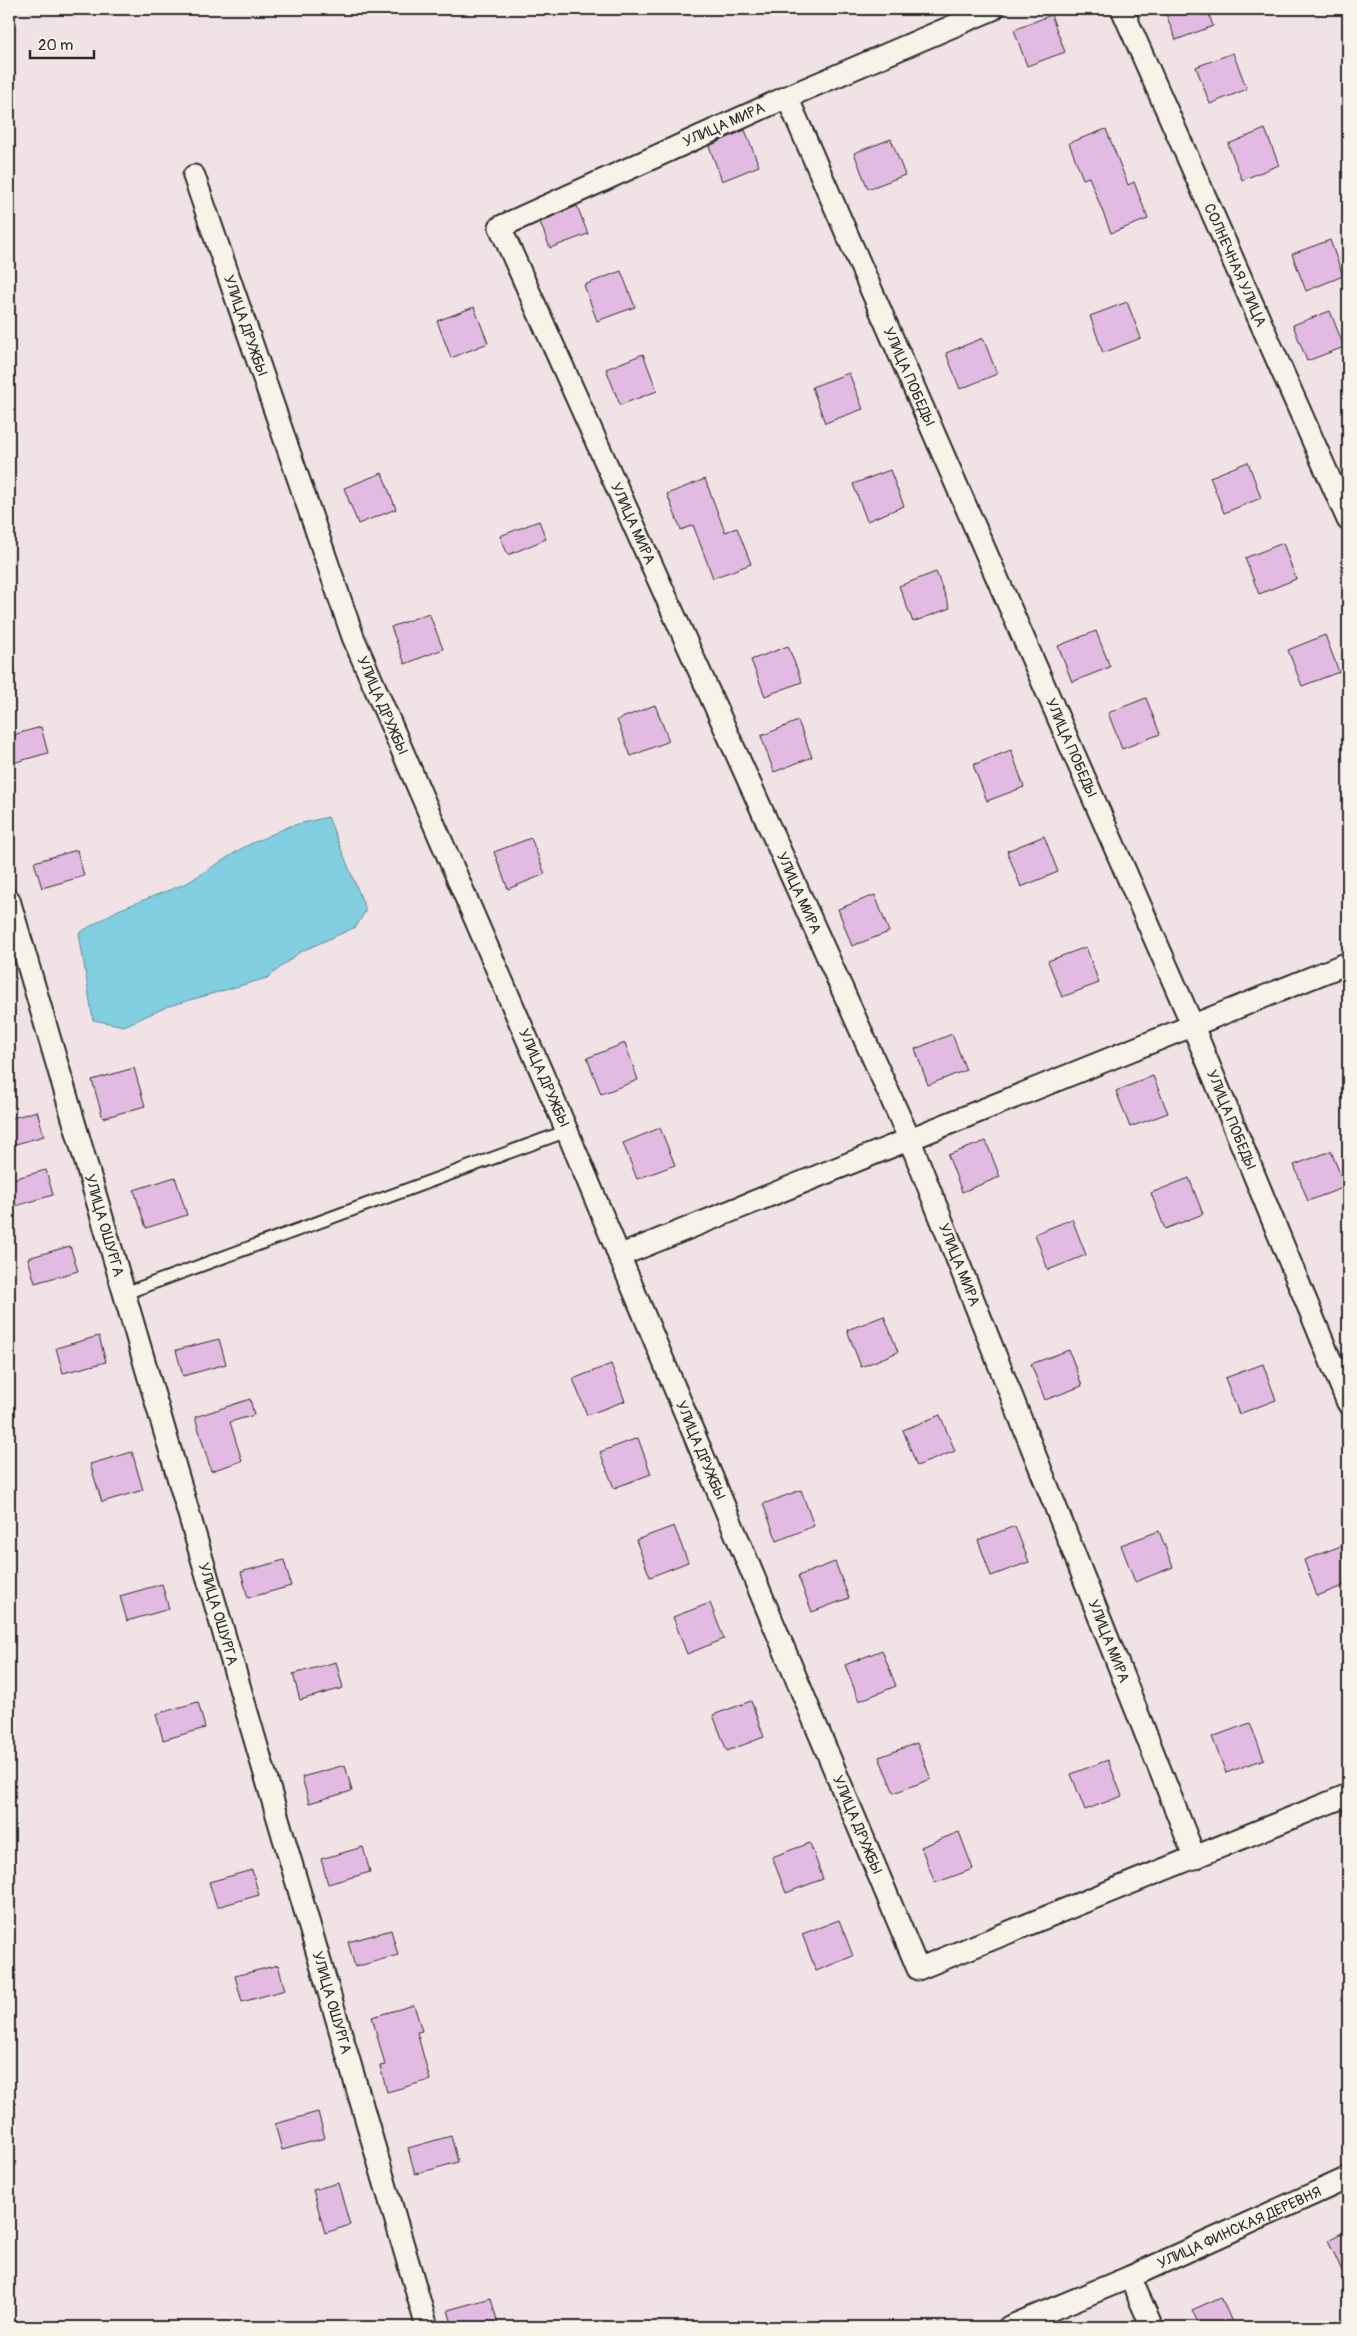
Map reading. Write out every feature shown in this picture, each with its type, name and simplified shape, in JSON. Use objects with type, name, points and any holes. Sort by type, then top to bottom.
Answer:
[{"type":"street","points":[[787,97],[993,9]]},
{"type":"street","name":"СОЛНЕЧНАЯ УЛИЦА","points":[[1122,9],[1348,520]]},
{"type":"street","name":"УЛИЦА ПОБЕДЫ","points":[[787,97],[1192,1024],[1348,1402]]},
{"type":"street","name":"УЛИЦА МИРА","points":[[787,97],[500,227],[909,1138],[1195,1858]]},
{"type":"street","name":"УЛИЦА ДРУЖБЫ","points":[[194,176],[353,637],[567,1131],[918,1969],[1195,1858]]},
{"type":"street","name":"УЛИЦА ОШУРГА","points":[[9,900],[427,2327]]},
{"type":"street","points":[[619,1256],[1192,1024],[1348,963]]},
{"type":"street","points":[[1195,1858],[1348,1795]]},
{"type":"street","name":"УЛИЦА ФИНСКАЯ ДЕРЕВНЯ","points":[[1010,2327],[1130,2277],[1348,2178]]},
{"type":"street","points":[[1130,2277],[1152,2327]]},
{"type":"lane","points":[[123,1294],[567,1131]]},
{"type":"water","points":[[328,817],[366,910],[356,927],[300,952],[267,978],[169,1006],[124,1026],[93,1020],[79,933],[118,910],[187,883],[244,847],[290,826]]},
{"type":"building","points":[[1164,9],[1207,9],[1213,26],[1176,40]]},
{"type":"building","points":[[1051,15],[1065,52],[1027,66],[1014,30]]},
{"type":"building","points":[[1233,53],[1247,89],[1210,104],[1196,67]]},
{"type":"building","points":[[1106,129],[1128,185],[1134,182],[1148,219],[1111,233],[1089,177],[1083,179],[1069,143]]},
{"type":"building","points":[[1265,129],[1279,165],[1242,180],[1228,144]]},
{"type":"building","points":[[745,130],[759,166],[722,181],[709,146]]},
{"type":"building","points":[[891,139],[905,175],[868,189],[854,153]]},
{"type":"building","points":[[577,206],[588,234],[550,248],[540,222]]},
{"type":"building","points":[[1330,240],[1343,276],[1306,291],[1292,254]]},
{"type":"building","points":[[621,271],[635,307],[597,321],[584,285]]},
{"type":"building","points":[[1127,302],[1141,338],[1103,353],[1090,316]]},
{"type":"building","points":[[474,307],[488,343],[451,358],[437,321]]},
{"type":"building","points":[[1330,311],[1344,347],[1307,361],[1293,325]]},
{"type":"building","points":[[983,338],[997,374],[960,389],[946,353]]},
{"type":"building","points":[[643,354],[657,391],[620,405],[606,369]]},
{"type":"building","points":[[849,373],[863,409],[825,423],[812,387]]},
{"type":"building","points":[[1248,462],[1261,498],[1224,513],[1210,477]]},
{"type":"building","points":[[890,470],[904,506],[867,521],[853,484]]},
{"type":"building","points":[[382,473],[396,509],[358,524],[344,488]]},
{"type":"building","points":[[705,479],[725,532],[737,528],[751,564],[713,578],[693,525],[681,530],[667,494]]},
{"type":"building","points":[[539,521],[546,539],[508,555],[500,536]]},
{"type":"building","points":[[1283,543],[1296,579],[1259,594],[1245,558]]},
{"type":"building","points":[[936,572],[950,608],[913,622],[899,586]]},
{"type":"building","points":[[429,613],[443,649],[405,664],[391,627]]},
{"type":"building","points":[[1096,631],[1110,667],[1072,682],[1058,646]]},
{"type":"building","points":[[1325,635],[1339,672],[1302,686],[1288,650]]},
{"type":"building","points":[[788,646],[802,682],[765,696],[751,660]]},
{"type":"building","points":[[1146,698],[1160,734],[1122,749],[1108,713]]},
{"type":"building","points":[[655,705],[669,741],[631,756],[617,720]]},
{"type":"building","points":[[798,721],[812,757],[774,772],[761,736]]},
{"type":"building","points":[[41,727],[48,753],[9,764],[9,736]]},
{"type":"building","points":[[1011,750],[1024,787],[987,801],[973,765]]},
{"type":"building","points":[[1044,836],[1058,872],[1021,887],[1007,851]]},
{"type":"building","points":[[531,838],[545,874],[508,889],[494,852]]},
{"type":"building","points":[[77,850],[84,876],[42,888],[34,862]]},
{"type":"building","points":[[875,895],[889,932],[852,946],[838,909]]},
{"type":"building","points":[[1086,947],[1099,983],[1062,997],[1048,961]]},
{"type":"building","points":[[952,1034],[966,1070],[928,1085],[915,1049]]},
{"type":"building","points":[[625,1043],[638,1080],[601,1094],[587,1058]]},
{"type":"building","points":[[134,1068],[145,1106],[103,1118],[92,1080]]},
{"type":"building","points":[[1153,1076],[1168,1113],[1130,1127],[1116,1091]]},
{"type":"building","points":[[37,1111],[44,1136],[9,1146],[9,1119]]},
{"type":"building","points":[[660,1128],[675,1165],[637,1179],[623,1143]]},
{"type":"building","points":[[986,1141],[1000,1177],[962,1192],[948,1155]]},
{"type":"building","points":[[1331,1151],[1345,1187],[1308,1201],[1294,1165]]},
{"type":"building","points":[[46,1170],[53,1195],[9,1208],[9,1180]]},
{"type":"building","points":[[175,1177],[187,1215],[146,1228],[134,1190]]},
{"type":"building","points":[[1189,1178],[1203,1214],[1165,1229],[1151,1193]]},
{"type":"building","points":[[1072,1219],[1086,1255],[1048,1270],[1035,1234]]},
{"type":"building","points":[[70,1246],[78,1271],[35,1283],[28,1258]]},
{"type":"building","points":[[884,1316],[898,1352],[861,1367],[847,1330]]},
{"type":"building","points":[[99,1336],[106,1362],[63,1373],[56,1348]]},
{"type":"building","points":[[219,1339],[226,1364],[183,1376],[176,1350]]},
{"type":"building","points":[[1069,1350],[1082,1386],[1045,1400],[1031,1364]]},
{"type":"building","points":[[611,1364],[625,1401],[587,1415],[573,1379]]},
{"type":"building","points":[[1263,1364],[1276,1400],[1239,1414],[1225,1378]]},
{"type":"building","points":[[250,1399],[254,1415],[230,1422],[242,1461],[211,1471],[195,1417]]},
{"type":"building","points":[[940,1415],[955,1451],[917,1466],[903,1430]]},
{"type":"building","points":[[638,1438],[651,1474],[614,1488],[600,1452]]},
{"type":"building","points":[[132,1452],[143,1490],[102,1502],[90,1464]]},
{"type":"building","points":[[801,1490],[814,1526],[777,1541],[763,1504]]},
{"type":"building","points":[[674,1526],[688,1562],[650,1577],[636,1540]]},
{"type":"building","points":[[1015,1526],[1029,1562],[991,1576],[978,1540]]},
{"type":"building","points":[[1159,1531],[1173,1567],[1135,1582],[1121,1545]]},
{"type":"building","points":[[1341,1546],[1348,1565],[1348,1584],[1317,1596],[1304,1560]]},
{"type":"building","points":[[284,1560],[291,1586],[248,1598],[241,1572]]},
{"type":"building","points":[[835,1562],[849,1598],[812,1612],[798,1576]]},
{"type":"building","points":[[162,1584],[169,1609],[127,1621],[120,1596]]},
{"type":"building","points":[[710,1603],[724,1639],[687,1654],[673,1617]]},
{"type":"building","points":[[882,1650],[896,1686],[859,1701],[845,1665]]},
{"type":"building","points":[[336,1662],[343,1688],[300,1700],[293,1674]]},
{"type":"building","points":[[751,1701],[764,1737],[727,1751],[713,1715]]},
{"type":"building","points":[[198,1702],[205,1728],[163,1740],[156,1714]]},
{"type":"building","points":[[1250,1723],[1264,1759],[1226,1773],[1212,1737]]},
{"type":"building","points":[[917,1743],[931,1779],[894,1793],[879,1757]]},
{"type":"building","points":[[1108,1760],[1122,1796],[1085,1810],[1071,1774]]},
{"type":"building","points":[[345,1765],[352,1791],[309,1803],[302,1777]]},
{"type":"building","points":[[959,1832],[973,1869],[935,1883],[921,1847]]},
{"type":"building","points":[[810,1843],[823,1879],[786,1893],[772,1857]]},
{"type":"building","points":[[363,1847],[370,1872],[328,1884],[321,1859]]},
{"type":"building","points":[[252,1870],[259,1895],[217,1907],[209,1882]]},
{"type":"building","points":[[839,1920],[853,1956],[816,1971],[802,1934]]},
{"type":"building","points":[[391,1930],[398,1955],[355,1967],[348,1942]]},
{"type":"building","points":[[278,1965],[285,1990],[242,2002],[235,1976]]},
{"type":"building","points":[[414,2005],[422,2031],[417,2032],[430,2080],[387,2092],[380,2066],[385,2065],[372,2017]]},
{"type":"building","points":[[318,2112],[325,2138],[282,2150],[275,2124]]},
{"type":"building","points":[[451,2136],[458,2162],[415,2174],[408,2148]]},
{"type":"building","points":[[338,2183],[350,2225],[325,2233],[313,2190]]},
{"type":"building","points":[[1348,2230],[1348,2284],[1328,2240]]},
{"type":"building","points":[[1221,2297],[1234,2327],[1200,2327],[1192,2310]]},
{"type":"building","points":[[491,2298],[498,2324],[485,2327],[453,2327],[448,2310]]}]
